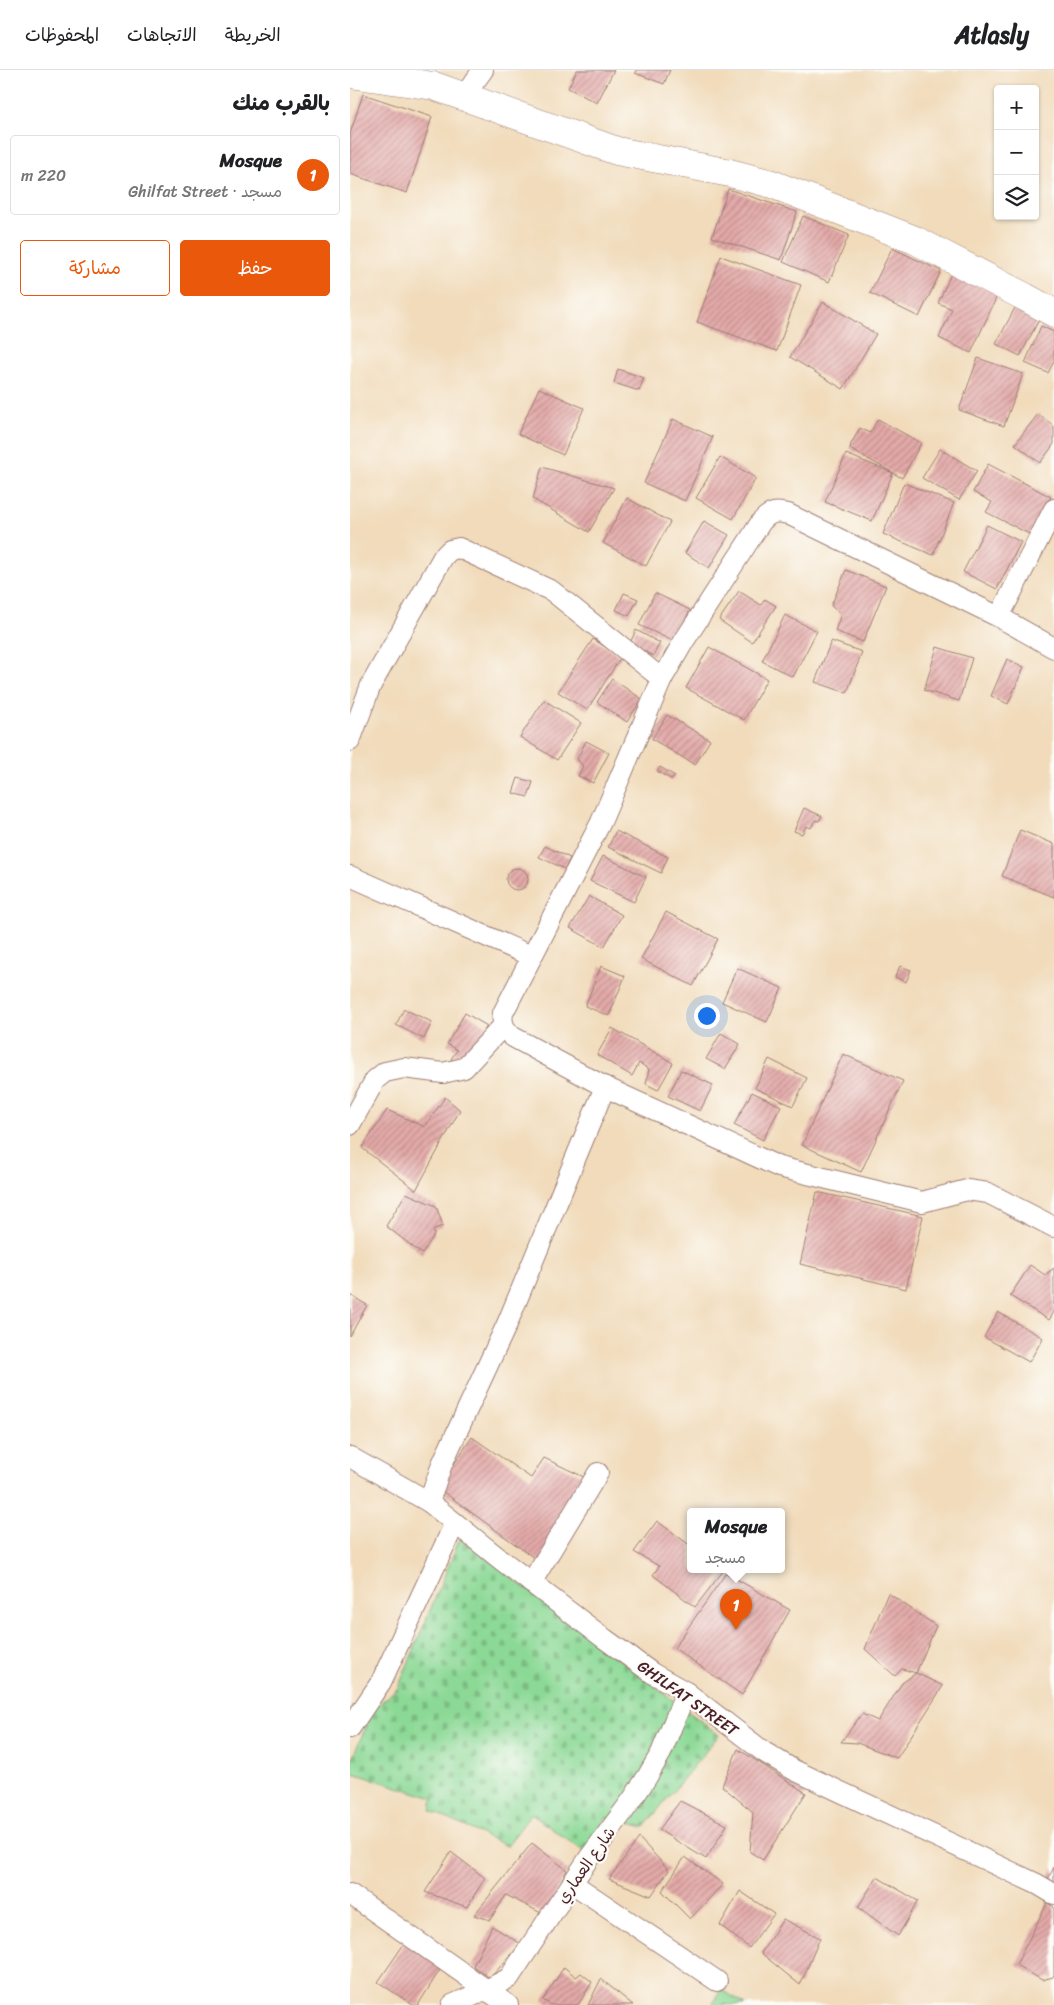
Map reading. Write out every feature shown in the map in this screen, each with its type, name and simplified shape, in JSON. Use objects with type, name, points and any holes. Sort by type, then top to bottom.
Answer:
[{"type":"street","points":[[464,96],[483,70]]},
{"type":"street","points":[[350,74],[425,78],[464,96],[617,151],[730,173],[772,184],[915,240],[1054,313]]},
{"type":"street","points":[[998,617],[1054,509]]},
{"type":"street","points":[[1054,648],[998,617],[788,514],[777,511],[768,514],[684,641],[662,679],[601,822],[503,1013],[503,1026],[513,1037],[605,1087],[779,1166],[922,1202],[967,1190],[988,1193],[1054,1227]]},
{"type":"street","points":[[350,740],[376,676],[444,557],[450,550],[459,548],[552,591],[662,679]]},
{"type":"street","points":[[350,876],[531,956]]},
{"type":"street","points":[[350,1125],[375,1080],[385,1072],[404,1068],[443,1073],[464,1068],[503,1026]]},
{"type":"street","points":[[429,1502],[442,1464],[507,1324],[605,1087]]},
{"type":"street","name":"GHILFAT STREET","points":[[350,1457],[429,1502],[532,1583],[652,1673],[686,1692],[764,1752],[794,1770],[1037,1884],[1054,1894]]},
{"type":"street","points":[[532,1583],[598,1473]]},
{"type":"street","points":[[350,1728],[381,1682],[455,1523]]},
{"type":"street","name":"شارع العماري","points":[[452,2005],[510,1978],[572,1883],[647,1777],[660,1754],[686,1692]]},
{"type":"street","points":[[572,1883],[717,1981]]},
{"type":"street","points":[[350,1894],[508,2005]]},
{"type":"green space","points":[[460,1538],[719,1735],[644,1827],[607,1817],[586,1853],[531,1814],[507,1846],[431,1811],[433,1798],[350,1772],[350,1763],[374,1708],[398,1688]]},
{"type":"green space","points":[[721,1989],[746,2005],[712,2005]]},
{"type":"building","points":[[577,70],[614,70],[597,103],[568,88]]},
{"type":"building","points":[[636,70],[670,70],[664,84],[635,73]]},
{"type":"building","points":[[363,94],[432,117],[407,193],[350,174],[350,134]]},
{"type":"building","points":[[728,189],[797,212],[781,260],[712,237]]},
{"type":"building","points":[[803,216],[849,235],[829,282],[783,262]]},
{"type":"building","points":[[892,248],[941,271],[919,317],[870,293]]},
{"type":"building","points":[[721,256],[801,285],[777,351],[697,322]]},
{"type":"building","points":[[951,274],[998,294],[971,353],[939,338],[952,309],[938,303]]},
{"type":"building","points":[[823,302],[876,334],[843,389],[790,357]]},
{"type":"building","points":[[1017,304],[1041,316],[1020,356],[996,344]]},
{"type":"building","points":[[1041,326],[1054,332],[1054,361],[1048,373],[1025,363]]},
{"type":"building","points":[[978,358],[1023,374],[1004,426],[959,410]]},
{"type":"building","points":[[618,369],[644,378],[639,391],[614,383]]},
{"type":"building","points":[[539,388],[584,408],[563,455],[518,434]]},
{"type":"building","points":[[1038,414],[1054,426],[1054,444],[1040,463],[1015,444]]},
{"type":"building","points":[[673,419],[713,437],[685,501],[644,483]]},
{"type":"building","points":[[878,419],[921,443],[902,478],[850,449],[860,428],[870,433]]},
{"type":"building","points":[[940,449],[977,471],[959,500],[922,478]]},
{"type":"building","points":[[846,454],[893,473],[872,521],[825,502]]},
{"type":"building","points":[[720,457],[756,478],[733,519],[696,498]]},
{"type":"building","points":[[988,464],[1051,497],[1031,535],[986,512],[992,502],[973,492]]},
{"type":"building","points":[[542,467],[614,488],[589,532],[533,499]]},
{"type":"building","points":[[904,483],[954,503],[933,555],[883,534]]},
{"type":"building","points":[[627,498],[670,522],[646,566],[603,543]]},
{"type":"building","points":[[704,521],[729,535],[709,568],[685,553]]},
{"type":"building","points":[[987,525],[1021,542],[997,589],[963,572]]},
{"type":"building","points":[[846,570],[886,586],[863,642],[835,631],[841,614],[831,606]]},
{"type":"building","points":[[739,591],[761,605],[765,599],[776,606],[752,642],[719,620]]},
{"type":"building","points":[[624,593],[638,599],[629,616],[616,610]]},
{"type":"building","points":[[655,593],[690,610],[675,642],[639,625]]},
{"type":"building","points":[[785,615],[817,631],[793,677],[762,661]]},
{"type":"building","points":[[636,630],[660,643],[653,656],[630,643]]},
{"type":"building","points":[[593,639],[621,657],[587,710],[558,692]]},
{"type":"building","points":[[831,641],[862,652],[847,693],[815,682]]},
{"type":"building","points":[[709,647],[767,679],[744,720],[686,688]]},
{"type":"building","points":[[937,647],[972,658],[959,701],[924,690]]},
{"type":"building","points":[[1007,659],[1024,667],[1008,704],[991,696]]},
{"type":"building","points":[[612,679],[642,699],[627,722],[597,702]]},
{"type":"building","points":[[544,700],[581,723],[557,760],[520,737]]},
{"type":"building","points":[[667,715],[710,740],[695,765],[652,739]]},
{"type":"building","points":[[586,741],[609,753],[593,783],[578,776],[583,766],[577,759]]},
{"type":"building","points":[[660,767],[675,776],[672,780],[657,771]]},
{"type":"building","points":[[518,778],[533,782],[528,797],[513,793]]},
{"type":"building","points":[[804,808],[822,816],[819,821],[815,820],[811,828],[806,826],[802,834],[794,831]]},
{"type":"building","points":[[1020,830],[1054,844],[1054,897],[1002,876]]},
{"type":"building","points":[[616,831],[668,857],[661,873],[608,847]]},
{"type":"building","points":[[545,846],[570,858],[565,869],[539,857]]},
{"type":"building","points":[[603,856],[646,877],[634,902],[590,881]]},
{"type":"building","points":[[517,868],[525,871],[528,879],[525,887],[517,890],[509,887],[506,879],[509,871]]},
{"type":"building","points":[[589,896],[622,915],[604,947],[570,928]]},
{"type":"building","points":[[666,912],[718,939],[693,986],[641,959]]},
{"type":"building","points":[[601,966],[625,976],[609,1016],[585,1006]]},
{"type":"building","points":[[900,966],[911,970],[906,982],[895,977]]},
{"type":"building","points":[[737,968],[782,988],[767,1022],[722,1002]]},
{"type":"building","points":[[404,1009],[432,1022],[424,1039],[396,1025]]},
{"type":"building","points":[[465,1013],[487,1026],[463,1066],[451,1059],[457,1050],[447,1044]]},
{"type":"building","points":[[612,1028],[673,1063],[658,1090],[646,1084],[649,1069],[639,1063],[632,1076],[597,1055]]},
{"type":"building","points":[[721,1033],[740,1044],[725,1069],[706,1059]]},
{"type":"building","points":[[843,1054],[903,1081],[861,1172],[802,1145]]},
{"type":"building","points":[[769,1059],[807,1078],[793,1106],[755,1088]]},
{"type":"building","points":[[681,1070],[713,1085],[700,1111],[668,1096]]},
{"type":"building","points":[[752,1092],[781,1106],[763,1140],[734,1125]]},
{"type":"building","points":[[445,1097],[460,1110],[416,1190],[362,1148],[387,1110],[425,1127]]},
{"type":"building","points":[[817,1192],[923,1216],[906,1289],[800,1264]]},
{"type":"building","points":[[406,1193],[436,1206],[443,1226],[434,1229],[434,1235],[422,1254],[386,1226]]},
{"type":"building","points":[[1030,1265],[1045,1275],[1054,1268],[1054,1312],[1049,1320],[1010,1296]]},
{"type":"building","points":[[350,1295],[367,1305],[350,1336]]},
{"type":"building","points":[[998,1312],[1043,1338],[1029,1362],[984,1337]]},
{"type":"building","points":[[472,1437],[531,1478],[544,1458],[586,1478],[541,1563],[438,1488]]},
{"type":"building","points":[[657,1521],[687,1543],[687,1573],[722,1573],[695,1607],[653,1575],[659,1566],[634,1552]]},
{"type":"building","points":[[726,1573],[790,1610],[742,1695],[674,1648]]},
{"type":"building","points":[[888,1593],[936,1626],[916,1673],[902,1669],[895,1676],[865,1649]]},
{"type":"building","points":[[916,1673],[943,1686],[897,1758],[857,1743],[841,1742],[862,1714],[878,1721],[902,1683]]},
{"type":"building","points":[[738,1749],[806,1793],[763,1860],[750,1852],[753,1812],[722,1786]]},
{"type":"building","points":[[680,1801],[727,1825],[706,1859],[659,1830]]},
{"type":"building","points":[[639,1838],[669,1870],[651,1896],[609,1879]]},
{"type":"building","points":[[532,1843],[567,1870],[545,1915],[506,1895],[490,1920],[474,1915]]},
{"type":"building","points":[[451,1852],[485,1878],[467,1907],[425,1892]]},
{"type":"building","points":[[685,1857],[723,1884],[690,1919],[662,1891]]},
{"type":"building","points":[[1054,1867],[1054,1885],[1047,1881]]},
{"type":"building","points":[[877,1877],[918,1901],[898,1936],[858,1907]]},
{"type":"building","points":[[740,1891],[774,1914],[749,1948],[720,1925]]},
{"type":"building","points":[[1047,1903],[1054,1907],[1054,1975],[1042,1980],[1016,1965]]},
{"type":"building","points":[[783,1919],[820,1938],[800,1985],[761,1953]]},
{"type":"building","points":[[492,1926],[521,1944],[490,1978],[473,1966]]},
{"type":"building","points":[[406,1941],[441,1968],[418,2005],[413,2005],[378,1982]]},
{"type":"building","points":[[564,1967],[576,1977],[581,1973],[592,1982],[578,2005],[551,2005],[543,2000]]},
{"type":"building","points":[[601,1979],[633,2005],[588,2005]]},
{"type":"place","name":"Mosque","points":[[736,1630]]}]
